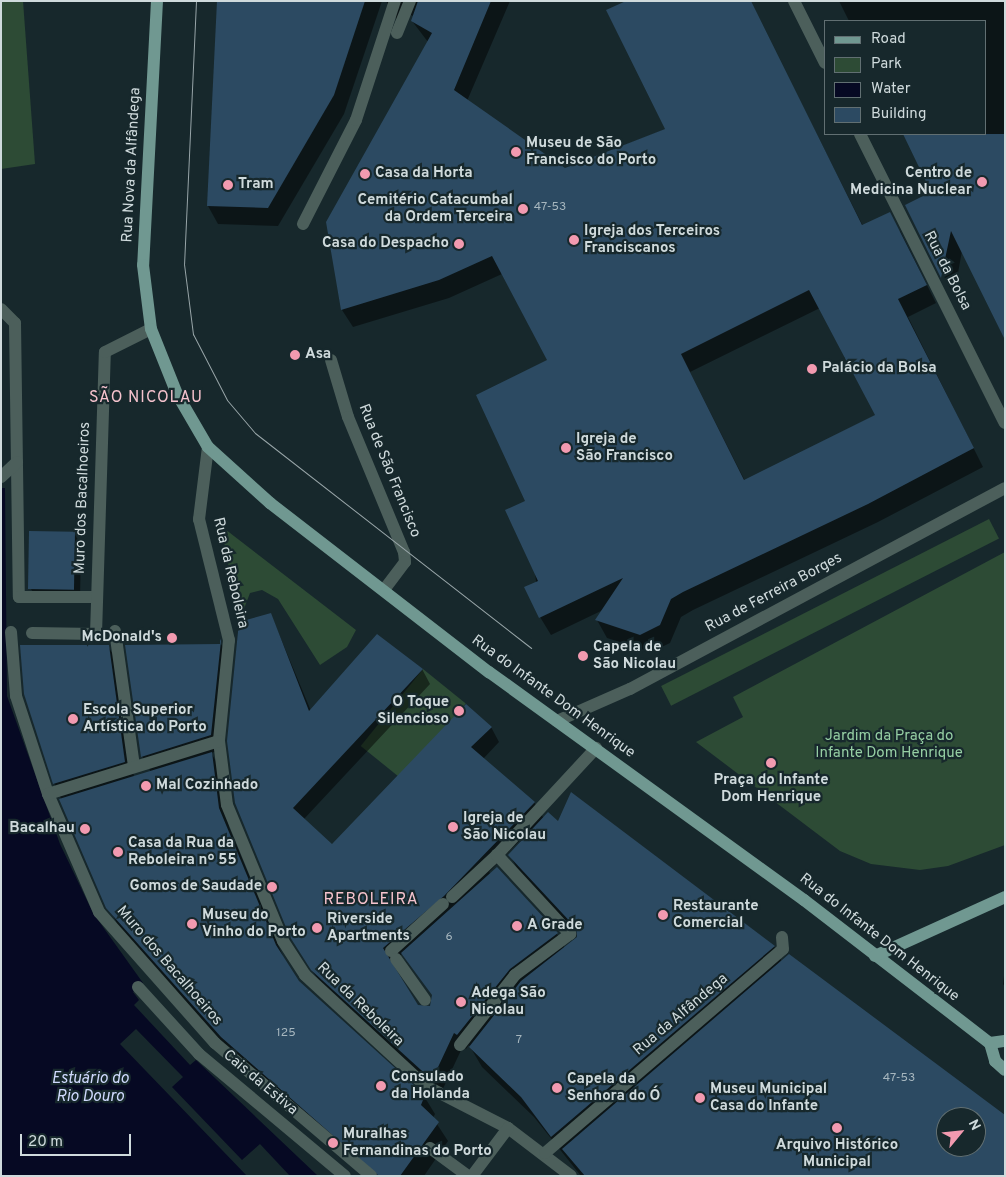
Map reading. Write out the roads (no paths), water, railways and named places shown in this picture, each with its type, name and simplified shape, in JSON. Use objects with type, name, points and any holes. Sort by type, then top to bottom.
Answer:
[{"type":"main road","name":"Rua Nova da Alfândega","points":[[151,329],[143,265],[157,1]]},
{"type":"main road","name":"Rua do Infante Dom Henrique","points":[[151,329],[177,394],[208,447],[270,502],[557,721],[875,956],[990,1044],[995,1061],[1005,1070]]},
{"type":"main road","points":[[875,956],[1005,897]]},
{"type":"main road","points":[[990,1044],[1005,1041]]},
{"type":"street","points":[[303,224],[356,120],[396,1]]},
{"type":"street","points":[[397,33],[410,1]]},
{"type":"street","points":[[794,1],[824,61]]},
{"type":"street","name":"Rua da Bolsa","points":[[861,135],[1005,423]]},
{"type":"street","points":[[1,309],[15,323],[19,597],[96,597]]},
{"type":"street","name":"Muro dos Bacalhoeiros","points":[[32,633],[96,634],[105,352],[151,329]]},
{"type":"street","name":"Rua de São Francisco","points":[[331,360],[348,417],[404,552],[405,562],[384,590]]},
{"type":"street","name":"Rua da Reboleira","points":[[208,447],[199,519],[229,640],[219,742],[227,805],[283,940],[305,975],[424,1085],[508,1128],[545,1153],[571,1176]]},
{"type":"street","points":[[1,477],[17,462]]},
{"type":"street","name":"Rua de Ferreira Borges","points":[[557,721],[630,689],[1005,488]]},
{"type":"street","points":[[115,631],[134,767]]},
{"type":"street","name":"Muro dos Bacalhoeiros","points":[[11,632],[16,696],[48,794],[99,912],[158,982],[214,1043],[371,1176]]},
{"type":"street","points":[[48,794],[219,742]]},
{"type":"street","points":[[427,1003],[393,955],[448,900],[497,855],[596,748]]},
{"type":"street","points":[[460,1045],[515,975],[570,934],[497,855]]},
{"type":"street","name":"Rua da Alfândega","points":[[545,1153],[783,949],[782,937]]},
{"type":"street","name":"Cais da Estiva","points":[[138,987],[199,1054],[345,1176]]},
{"type":"street","points":[[472,1176],[508,1128]]},
{"type":"street","points":[[430,1148],[468,1176]]},
{"type":"water","name":"Estuário do Rio Douro","points":[[1,488],[5,488],[7,696],[60,844],[93,913],[143,983],[133,992],[139,1000],[134,1005],[190,1065],[196,1060],[318,1176],[1,1176]]},
{"type":"tram line","points":[[196,1],[184,264],[193,334],[227,400],[255,433],[531,648]]},
{"type":"place","name":"Museu de São Francisco do Porto","points":[[516,152]]},
{"type":"place","name":"Casa da Horta","points":[[365,174]]},
{"type":"place","name":"Centro de Medicina Nuclear","points":[[982,182]]},
{"type":"place","name":"Tram","points":[[228,185]]},
{"type":"place","name":"Cemitério Catacumbal da Ordem Terceira","points":[[523,209]]},
{"type":"place","name":"Igreja dos Terceiros Franciscanos","points":[[574,240]]},
{"type":"place","name":"Casa do Despacho","points":[[459,244]]},
{"type":"place","name":"Asa","points":[[295,355]]},
{"type":"place","name":"Palácio da Bolsa","points":[[812,369]]},
{"type":"place","name":"Igreja de São Francisco","points":[[566,448]]},
{"type":"place","name":"McDonald's","points":[[172,638]]},
{"type":"place","name":"Capela de São Nicolau","points":[[583,656]]},
{"type":"place","name":"O Toque Silencioso","points":[[459,711]]},
{"type":"place","name":"Escola Superior Artística do Porto","points":[[73,719]]},
{"type":"place","name":"Praça do Infante Dom Henrique","points":[[771,763]]},
{"type":"place","name":"Mal Cozinhado","points":[[146,786]]},
{"type":"place","name":"Igreja de São Nicolau","points":[[453,827]]},
{"type":"place","name":"Bacalhau","points":[[85,829]]},
{"type":"place","name":"Casa da Rua da Reboleira nº 55","points":[[118,852]]},
{"type":"place","name":"Gomos de Saudade","points":[[272,887]]},
{"type":"place","name":"Restaurante Comercial","points":[[663,915]]},
{"type":"place","name":"Museu do Vinho do Porto","points":[[192,924]]},
{"type":"place","name":"A Grade","points":[[517,926]]},
{"type":"place","name":"Riverside Apartments","points":[[317,928]]},
{"type":"place","name":"Adega São Nicolau","points":[[461,1002]]},
{"type":"place","name":"Consulado da Holanda","points":[[381,1086]]},
{"type":"place","name":"Capela da Senhora do Ó","points":[[557,1088]]},
{"type":"place","name":"Museu Municipal Casa do Infante","points":[[700,1098]]},
{"type":"place","name":"Arquivo Histórico Municipal","points":[[837,1128]]},
{"type":"place","name":"Muralhas Fernandinas do Porto","points":[[333,1143]]},
{"type":"district","name":"SÃO NICOLAU","points":[[146,398]]},
{"type":"district","name":"REBOLEIRA","points":[[371,900]]},
{"type":"park label","name":"Jardim da Praça do Infante Dom Henrique","points":[[889,744]]}]
